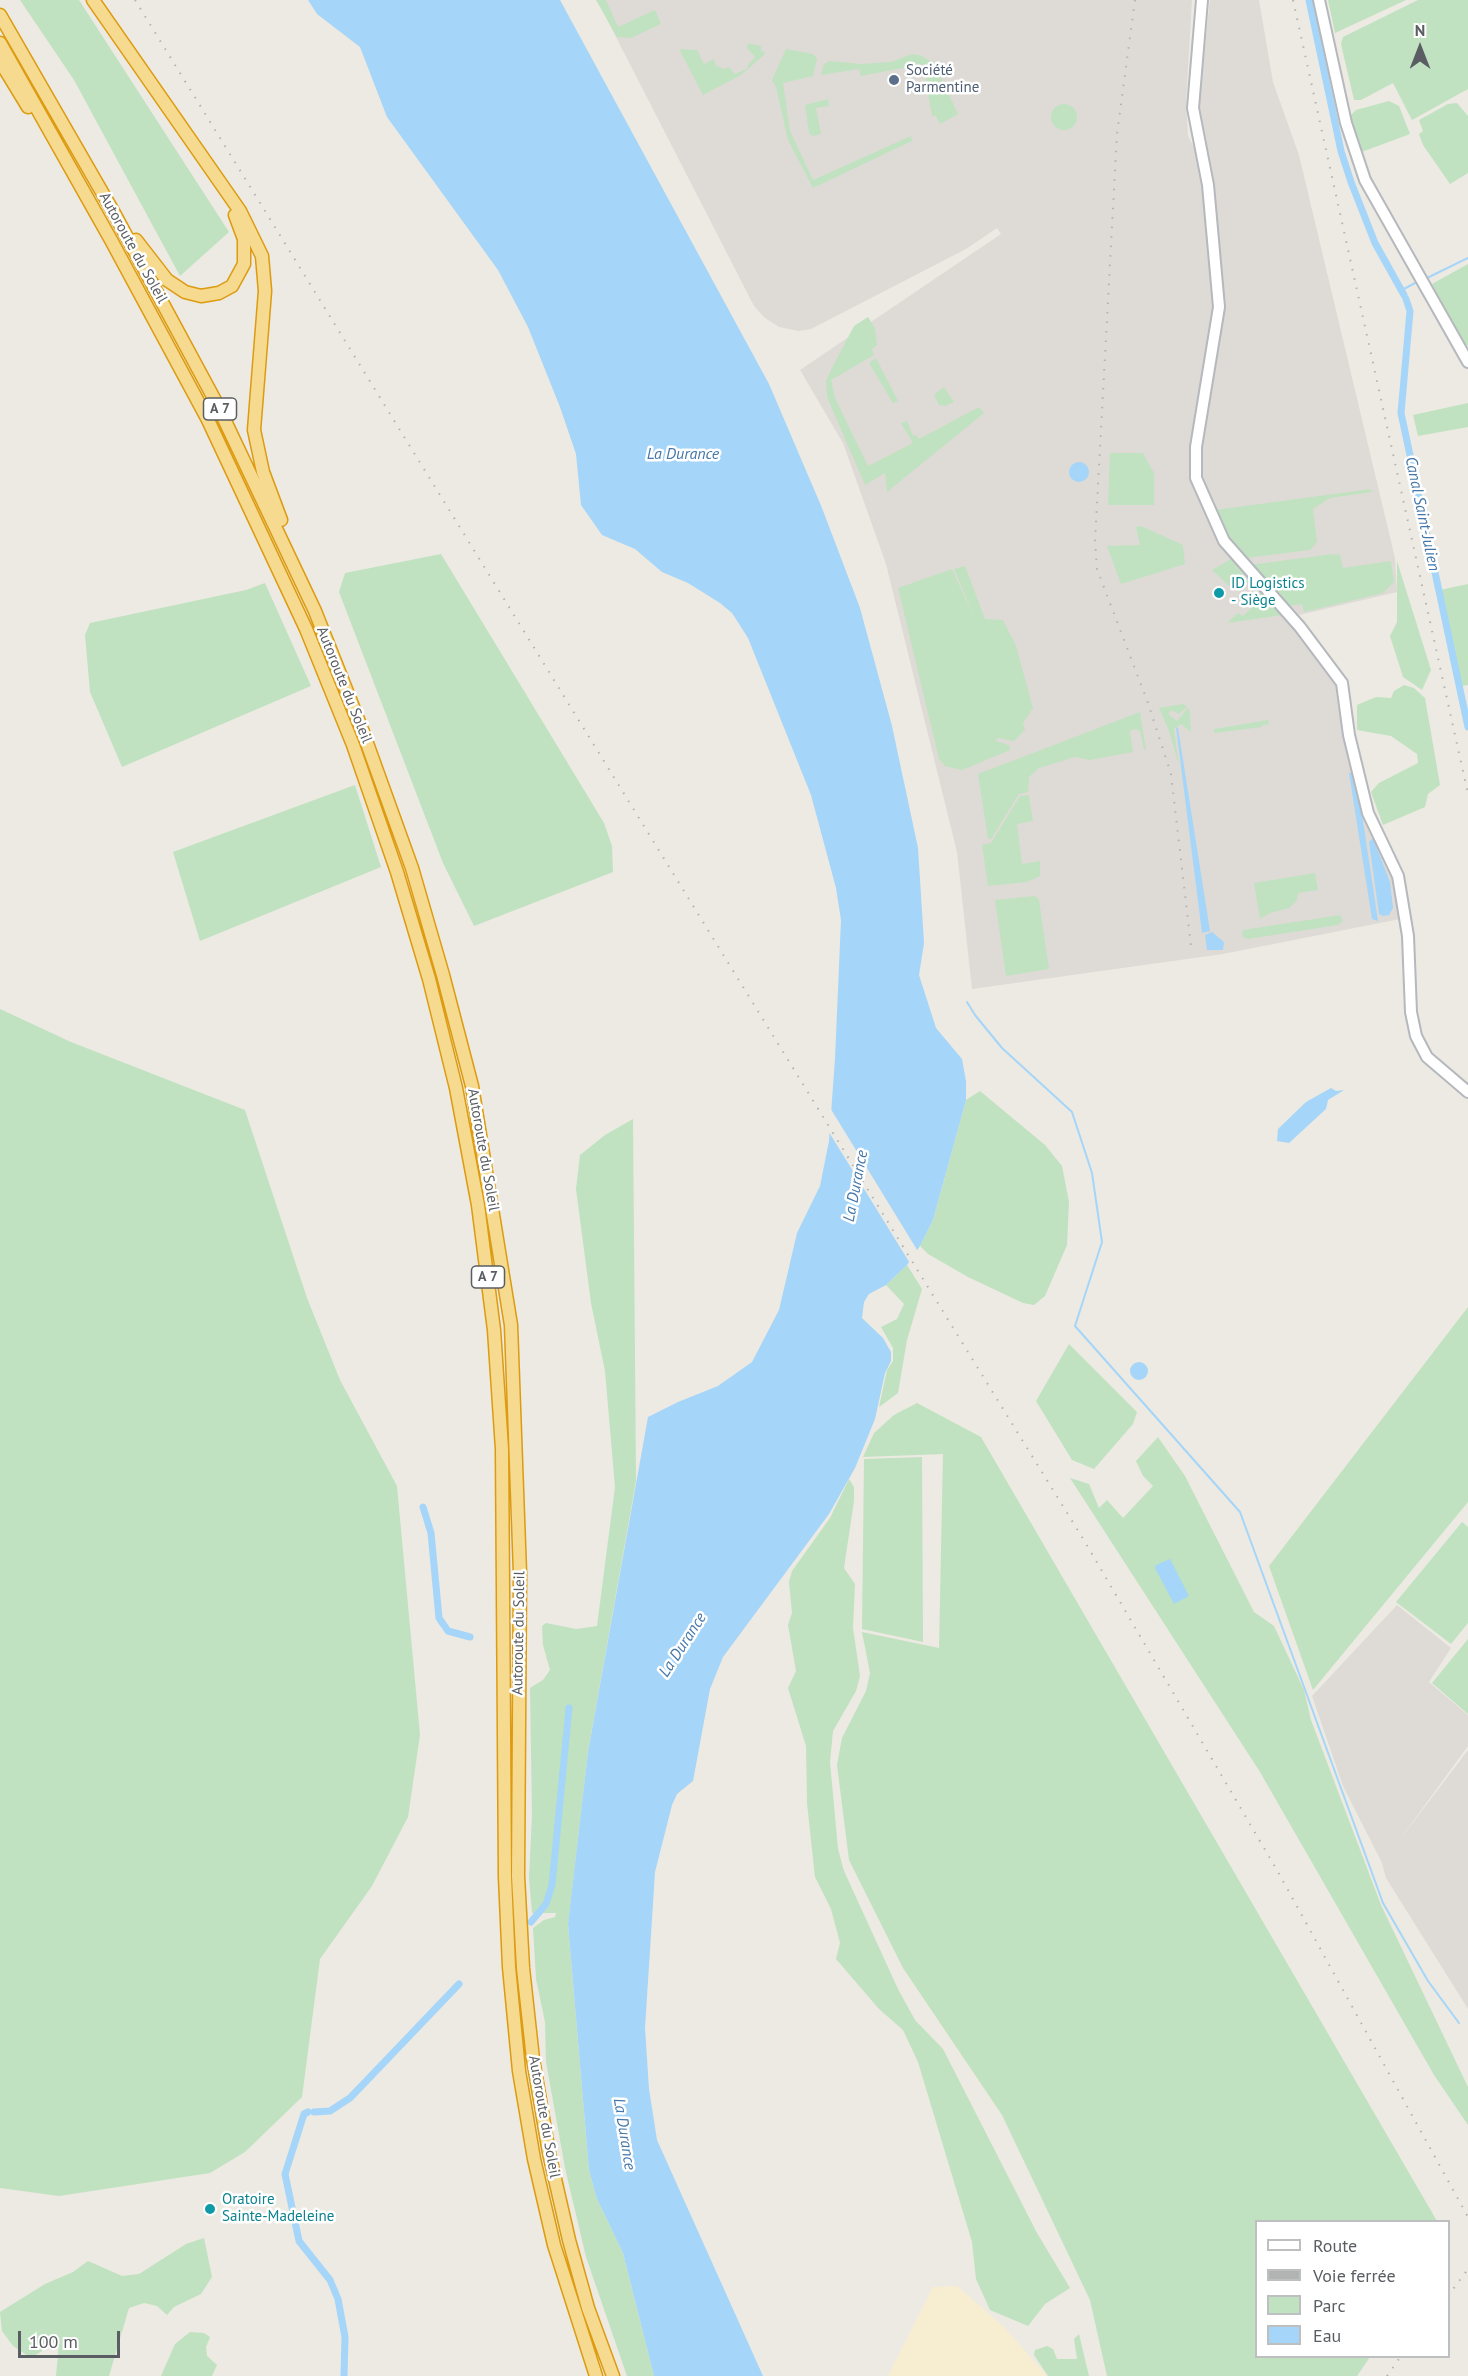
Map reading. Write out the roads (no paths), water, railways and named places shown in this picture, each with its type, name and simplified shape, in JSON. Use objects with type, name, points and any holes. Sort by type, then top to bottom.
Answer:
[{"type":"highway","points":[[86,0],[234,214],[244,239],[246,252],[240,275],[232,286],[219,293],[201,296],[185,292],[167,280],[114,213]]},
{"type":"highway","points":[[93,0],[240,211],[262,256],[265,291],[254,430],[271,497],[306,579],[315,611]]},
{"type":"highway","name":"Autoroute du Soleil","points":[[0,15],[114,213],[218,404],[315,611],[363,732],[412,868],[472,1086],[511,1325],[517,1440],[520,1573],[517,1772],[523,1968],[533,2059],[549,2153],[585,2296],[613,2376]]},
{"type":"highway","name":"Autoroute du Soleil","points":[[0,43],[111,240],[208,420],[306,629],[353,745],[416,936],[456,1088],[478,1206],[489,1288],[500,1413],[504,1572],[505,1877],[509,1967],[519,2071],[534,2158],[554,2245],[596,2376]]},
{"type":"highway","points":[[0,61],[74,188],[111,240]]},
{"type":"street","points":[[1202,0],[1193,108],[1200,154],[1208,185],[1219,307],[1196,447],[1196,478],[1224,541],[1300,627],[1342,683],[1349,735],[1368,813],[1398,876],[1406,918],[1411,1012],[1416,1036],[1427,1057],[1468,1092]]},
{"type":"street","points":[[1319,0],[1346,123],[1365,180],[1468,362]]},
{"type":"water","name":"La Durance","points":[[308,0],[560,0],[769,384],[822,508],[860,608],[892,726],[918,848],[924,943],[919,975],[936,1028],[962,1059],[966,1081],[966,1100],[933,1220],[907,1265],[886,1285],[869,1294],[864,1302],[862,1318],[883,1338],[891,1352],[891,1361],[885,1373],[875,1419],[855,1468],[829,1514],[723,1657],[710,1689],[693,1781],[677,1794],[672,1805],[655,1872],[645,2028],[649,2089],[657,2140],[763,2376],[654,2376],[623,2253],[597,2199],[589,2170],[568,1924],[588,1752],[648,1417],[718,1386],[752,1362],[779,1310],[797,1233],[820,1186],[829,1141],[835,1059],[841,920],[836,888],[811,795],[748,638],[732,613],[720,603],[688,583],[662,572],[635,549],[602,535],[581,505],[576,454],[560,407],[528,327],[498,270],[387,117],[360,47],[317,14]]},
{"type":"water","points":[[1079,462],[1086,465],[1089,472],[1086,479],[1079,482],[1072,479],[1069,472],[1072,465]]},
{"type":"water","points":[[1176,727],[1178,728],[1210,931],[1202,933]]},
{"type":"water","points":[[1349,773],[1352,773],[1362,814],[1378,921],[1372,919]]},
{"type":"water","points":[[1373,838],[1390,882],[1393,908],[1389,915],[1379,914],[1369,842]]},
{"type":"water","points":[[1212,932],[1224,942],[1223,950],[1207,950],[1205,935]]},
{"type":"water","points":[[1331,1088],[1336,1091],[1344,1090],[1328,1100],[1326,1109],[1289,1143],[1277,1141],[1278,1129],[1306,1102]]},
{"type":"water","points":[[1135,1362],[1143,1362],[1148,1367],[1146,1378],[1135,1380],[1130,1375],[1130,1367]]},
{"type":"water","points":[[1170,1559],[1189,1596],[1174,1604],[1155,1568],[1156,1565]]},
{"type":"waterway","name":"Canal Saint-Julien","points":[[1309,0],[1341,151],[1375,243],[1404,295]]},
{"type":"waterway","points":[[1427,278],[1468,258]]},
{"type":"waterway","points":[[1402,290],[1415,283]]},
{"type":"waterway","name":"Canal Saint-Julien","points":[[1406,299],[1410,311],[1401,413],[1468,727]]},
{"type":"waterway","points":[[1327,654],[1343,676]]},
{"type":"waterway","points":[[1348,687],[1353,726]]},
{"type":"waterway","points":[[967,1002],[1002,1048],[1072,1112],[1092,1173],[1102,1242],[1075,1326],[1240,1512],[1383,1903],[1428,1981],[1459,2023]]},
{"type":"waterway","points":[[423,1507],[431,1533],[439,1618],[448,1631],[470,1637]]},
{"type":"waterway","points":[[531,1922],[546,1904],[552,1885],[569,1708]]},
{"type":"waterway","points":[[314,2112],[330,2111],[350,2098],[459,1984]]},
{"type":"waterway","points":[[308,2112],[304,2114],[285,2174],[299,2241],[330,2280],[338,2299],[345,2337],[344,2376]]},
{"type":"railway","points":[[135,0],[1085,1542],[1278,1872],[1468,2217]]},
{"type":"railway","points":[[1135,0],[1117,134],[1095,541],[1097,569],[1148,703],[1171,774],[1191,946]]},
{"type":"railway","points":[[1293,0],[1468,794]]},
{"type":"railway","points":[[1450,2293],[1468,2269]]},
{"type":"railway","points":[[1387,2376],[1400,2358]]},
{"type":"place","name":"Société Parmentine","points":[[894,80]]},
{"type":"place","name":"ID Logistics - Siège","points":[[1219,593]]},
{"type":"place","name":"Oratoire Sainte-Madeleine","points":[[210,2209]]}]
